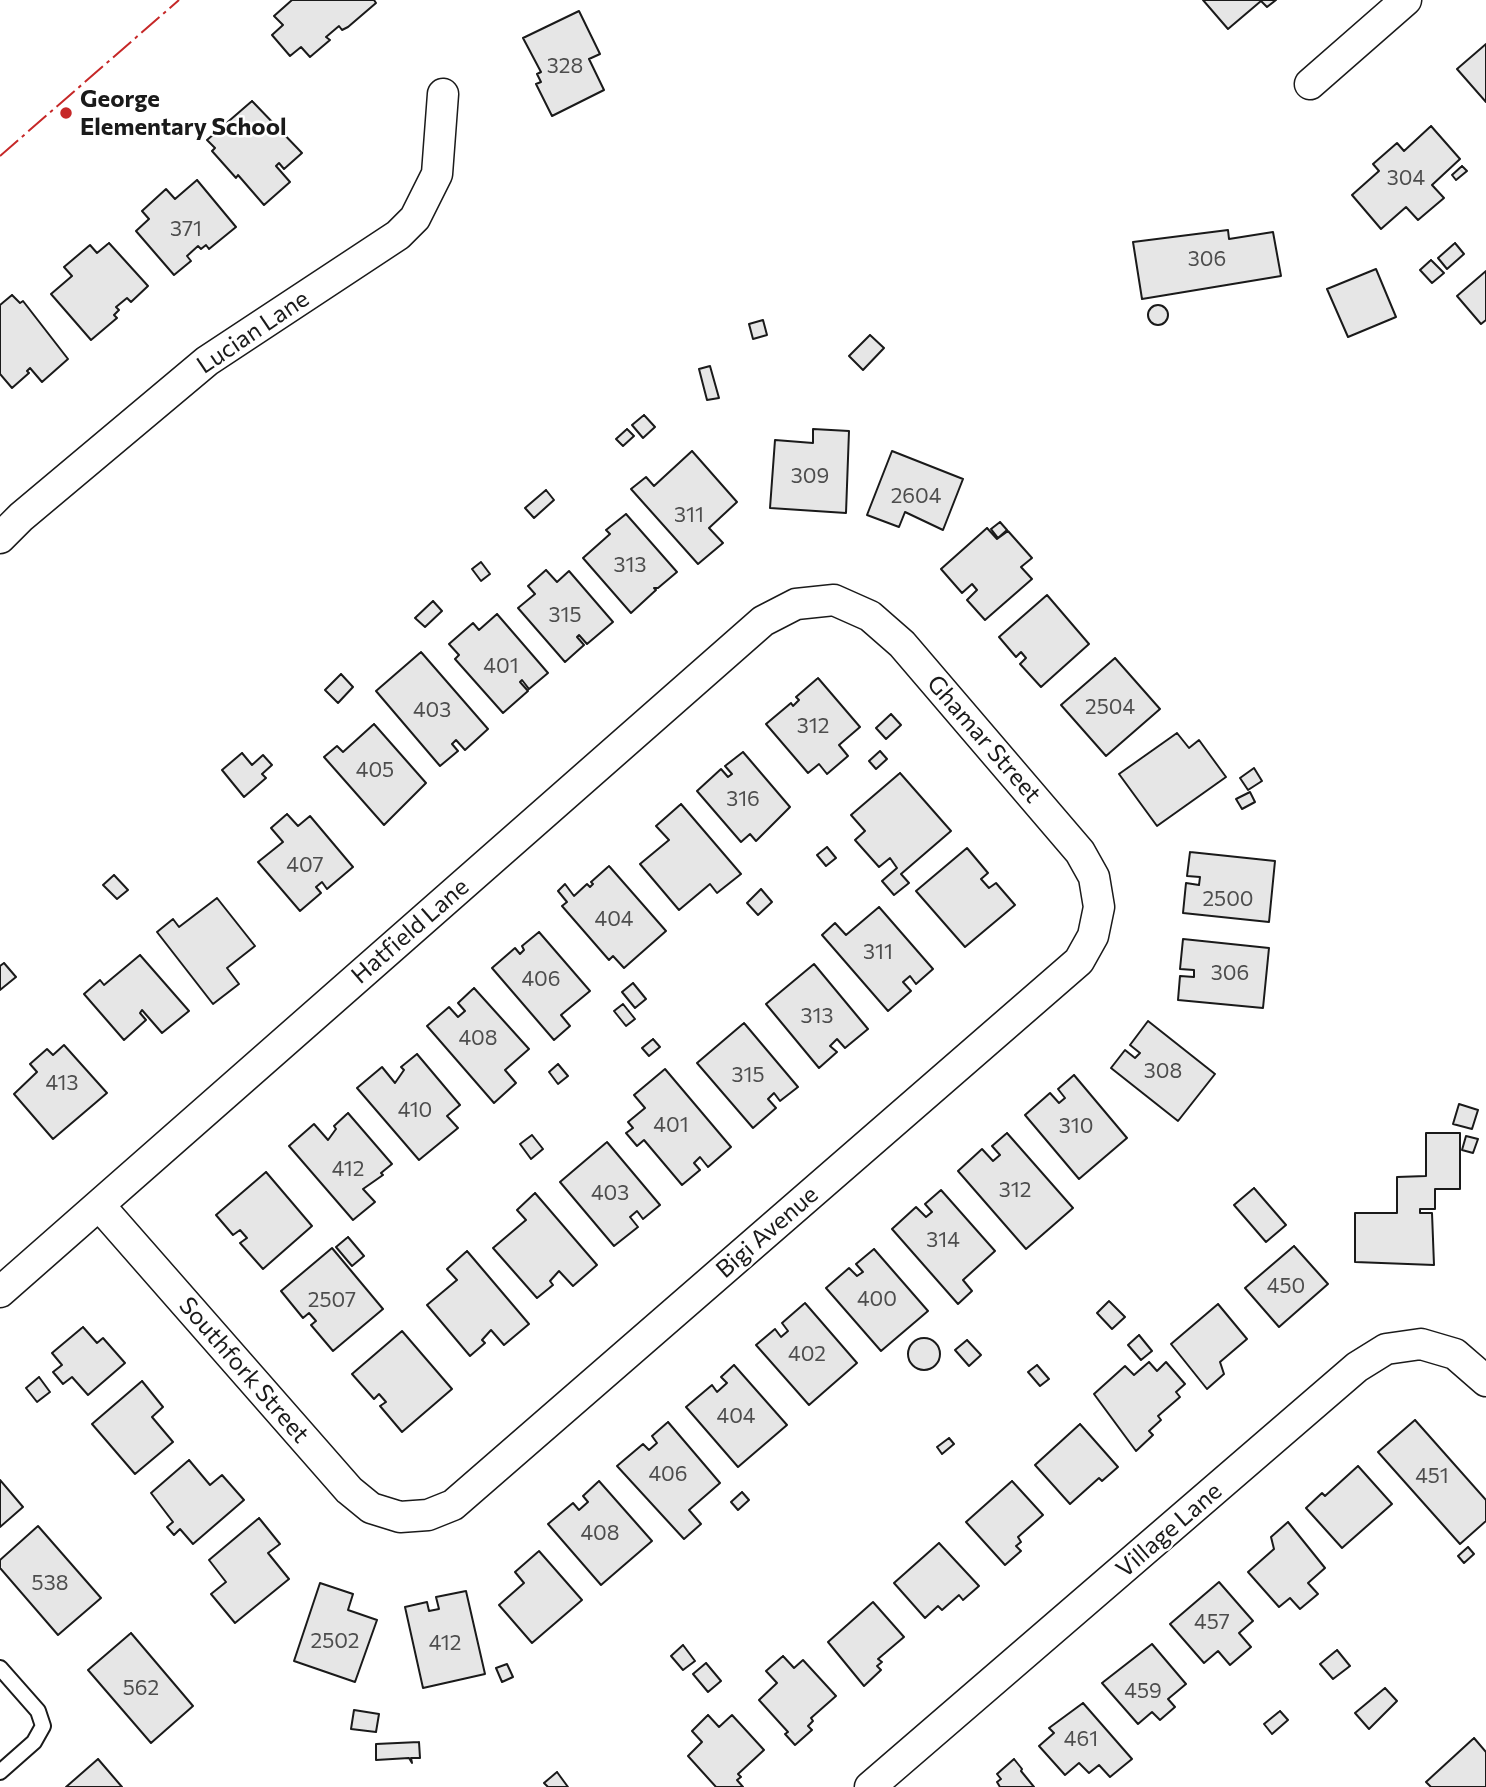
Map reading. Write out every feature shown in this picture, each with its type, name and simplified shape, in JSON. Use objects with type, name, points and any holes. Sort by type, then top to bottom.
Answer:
[{"type":"street","points":[[1310,84],[1406,0]]},
{"type":"street","name":"Lucian Lane","points":[[0,538],[20,517],[207,361],[398,235],[415,218],[436,174],[443,94]]},
{"type":"street","name":"Ghamar Street","points":[[834,600],[870,616],[902,644],[1080,852],[1094,877],[1099,907]]},
{"type":"street","name":"Hatfield Lane","points":[[0,1292],[763,621],[796,604],[834,600]]},
{"type":"street","name":"Bigi Avenue","points":[[400,1517],[428,1515],[453,1505],[1079,961],[1093,936],[1099,907]]},
{"type":"street","name":"Southfork Street","points":[[99,1205],[349,1490],[371,1508],[400,1517]]},
{"type":"street","name":"Village Lane","points":[[870,1787],[1357,1367],[1386,1349],[1422,1344],[1455,1354],[1486,1381]]},
{"type":"lane","points":[[0,1668],[37,1711],[43,1726],[34,1742],[0,1772]]},
{"type":"building","points":[[292,0],[374,0],[376,3],[348,27],[342,30],[339,26],[326,37],[330,40],[310,57],[301,47],[290,56],[272,35],[283,25],[274,16]]},
{"type":"building","points":[[1203,0],[1276,0],[1267,7],[1261,1],[1228,29]]},
{"type":"building","points":[[579,11],[600,54],[589,59],[604,90],[552,116],[536,84],[541,82],[537,74],[541,72],[523,38]]},
{"type":"building","points":[[1486,44],[1486,102],[1457,69]]},
{"type":"building","points":[[252,101],[302,153],[284,169],[279,163],[276,166],[290,182],[264,205],[212,151],[215,148],[207,140]]},
{"type":"building","points":[[1431,126],[1460,159],[1432,185],[1444,198],[1418,220],[1406,207],[1381,229],[1352,195],[1379,171],[1373,164],[1397,143],[1404,151]]},
{"type":"building","points":[[1462,166],[1467,171],[1456,180],[1452,175]]},
{"type":"building","points":[[197,180],[236,227],[209,249],[206,245],[201,249],[198,246],[187,256],[191,261],[174,275],[136,231],[149,219],[142,211],[166,189],[175,199]]},
{"type":"building","points":[[1228,230],[1229,239],[1273,232],[1281,276],[1142,299],[1133,242]]},
{"type":"building","points":[[109,243],[148,286],[131,302],[127,298],[116,307],[119,310],[114,315],[117,318],[91,340],[51,294],[72,276],[64,267],[90,245],[97,253]]},
{"type":"building","points":[[1455,243],[1464,254],[1447,269],[1438,258]]},
{"type":"building","points":[[1431,260],[1444,273],[1432,283],[1420,270]]},
{"type":"building","points":[[1376,269],[1396,317],[1348,337],[1327,289]]},
{"type":"building","points":[[1486,271],[1486,320],[1481,324],[1457,296]]},
{"type":"building","points":[[12,295],[20,303],[23,301],[68,359],[42,382],[30,368],[27,371],[29,373],[12,388],[0,374],[0,305]]},
{"type":"building","points":[[1154,305],[1162,305],[1168,315],[1162,325],[1154,325],[1148,319],[1148,311]]},
{"type":"building","points":[[763,320],[767,335],[753,339],[749,324]]},
{"type":"building","points":[[870,335],[884,348],[863,370],[849,356]]},
{"type":"building","points":[[710,366],[719,398],[707,400],[699,369]]},
{"type":"building","points":[[644,415],[655,427],[643,438],[632,425]]},
{"type":"building","points":[[627,429],[634,436],[623,446],[616,439]]},
{"type":"building","points":[[813,429],[849,431],[846,513],[770,508],[775,440],[813,443]]},
{"type":"building","points":[[692,451],[737,502],[709,528],[723,543],[698,564],[631,489],[646,477],[654,486]]},
{"type":"building","points":[[892,451],[963,479],[943,530],[905,512],[899,527],[867,515]]},
{"type":"building","points":[[546,490],[554,500],[534,518],[525,508]]},
{"type":"building","points":[[626,514],[677,572],[658,588],[654,588],[656,590],[631,613],[583,558],[610,534],[606,530]]},
{"type":"building","points":[[1000,522],[1007,530],[998,538],[991,529]]},
{"type":"building","points":[[987,528],[997,539],[1008,531],[1032,558],[1021,567],[1032,579],[985,620],[967,600],[977,590],[972,584],[962,593],[941,569]]},
{"type":"building","points":[[481,562],[490,574],[481,581],[472,569]]},
{"type":"building","points":[[546,570],[557,582],[569,571],[613,622],[587,644],[579,635],[577,637],[584,645],[565,662],[518,608],[535,594],[528,586]]},
{"type":"building","points":[[1047,595],[1089,644],[1041,687],[1020,664],[1026,658],[1021,652],[1016,657],[999,637]]},
{"type":"building","points":[[433,601],[442,611],[425,627],[415,618]]},
{"type":"building","points":[[497,614],[548,673],[529,689],[522,680],[520,682],[528,691],[503,713],[455,659],[459,655],[449,644],[473,623],[479,630]]},
{"type":"building","points":[[421,652],[488,729],[465,750],[456,740],[452,744],[458,751],[440,766],[376,691]]},
{"type":"building","points":[[1115,658],[1160,709],[1106,756],[1061,705]]},
{"type":"building","points":[[341,674],[353,687],[338,703],[325,690]]},
{"type":"building","points":[[818,678],[860,727],[839,745],[848,756],[827,774],[819,764],[808,773],[766,724],[791,703],[793,706],[799,700],[796,697]]},
{"type":"building","points":[[891,714],[901,725],[886,739],[876,728]]},
{"type":"building","points":[[374,724],[426,783],[384,825],[324,757],[337,746],[343,752]]},
{"type":"building","points":[[1177,733],[1189,748],[1199,740],[1226,777],[1157,826],[1119,774]]},
{"type":"building","points":[[880,751],[887,759],[876,769],[869,761]]},
{"type":"building","points":[[743,752],[790,807],[756,841],[750,834],[741,842],[697,791],[721,769],[728,777],[732,774],[725,766]]},
{"type":"building","points":[[242,753],[252,765],[263,755],[272,765],[262,774],[266,778],[244,797],[222,770]]},
{"type":"building","points":[[1254,768],[1262,781],[1248,790],[1240,778]]},
{"type":"building","points":[[900,773],[951,831],[901,874],[909,883],[894,895],[882,881],[897,868],[890,858],[879,867],[855,840],[865,831],[851,815]]},
{"type":"building","points":[[1250,792],[1255,802],[1242,809],[1236,799]]},
{"type":"building","points":[[681,804],[741,874],[717,893],[710,884],[679,910],[640,864],[669,840],[656,826]]},
{"type":"building","points":[[287,814],[298,826],[310,816],[353,867],[327,889],[322,882],[316,887],[321,893],[300,911],[258,862],[283,842],[271,828]]},
{"type":"building","points":[[827,847],[836,858],[826,866],[817,855]]},
{"type":"building","points":[[967,848],[988,873],[981,879],[989,888],[996,883],[1015,905],[965,947],[916,891]]},
{"type":"building","points":[[1190,852],[1275,861],[1269,922],[1183,913],[1186,883],[1199,885],[1200,877],[1187,876]]},
{"type":"building","points":[[609,866],[666,931],[624,968],[613,956],[609,960],[562,906],[567,902],[558,891],[565,884],[574,896],[587,884],[590,887],[593,884],[591,882]]},
{"type":"building","points":[[114,875],[128,890],[117,899],[103,885]]},
{"type":"building","points":[[761,889],[772,902],[758,915],[747,903]]},
{"type":"building","points":[[217,898],[255,946],[227,968],[239,984],[213,1004],[157,932],[173,919],[179,927]]},
{"type":"building","points":[[879,907],[933,969],[916,984],[910,976],[903,982],[911,991],[888,1011],[822,935],[835,923],[846,935]]},
{"type":"building","points":[[539,932],[590,991],[561,1015],[570,1026],[554,1040],[492,968],[515,948],[520,954],[524,950],[522,946]]},
{"type":"building","points":[[1183,939],[1269,948],[1263,1008],[1178,1000],[1180,976],[1194,977],[1194,970],[1180,969]]},
{"type":"building","points":[[140,955],[189,1011],[162,1033],[142,1010],[140,1013],[146,1020],[124,1040],[84,994],[100,980],[104,985]]},
{"type":"building","points":[[4,963],[16,977],[0,990],[0,966]]},
{"type":"building","points":[[814,964],[868,1029],[845,1048],[837,1039],[830,1046],[837,1052],[819,1068],[766,1004]]},
{"type":"building","points":[[633,983],[646,999],[635,1008],[622,992]]},
{"type":"building","points":[[474,988],[529,1049],[505,1070],[516,1083],[494,1103],[427,1026],[449,1007],[458,1017],[465,1011],[458,1003]]},
{"type":"building","points":[[623,1004],[635,1019],[626,1026],[614,1011]]},
{"type":"building","points":[[1148,1021],[1215,1074],[1178,1121],[1111,1068],[1125,1050],[1135,1058],[1140,1053],[1130,1045]]},
{"type":"building","points":[[744,1023],[798,1087],[780,1101],[774,1093],[768,1099],[776,1108],[753,1128],[697,1063]]},
{"type":"building","points":[[653,1039],[660,1047],[649,1056],[642,1048]]},
{"type":"building","points":[[64,1045],[107,1093],[53,1139],[14,1094],[37,1072],[30,1064],[47,1049],[53,1055]]},
{"type":"building","points":[[417,1054],[460,1105],[447,1116],[458,1128],[419,1160],[357,1088],[382,1067],[395,1083],[404,1070],[401,1067]]},
{"type":"building","points":[[558,1064],[568,1076],[558,1084],[549,1072]]},
{"type":"building","points":[[665,1069],[731,1147],[708,1167],[700,1157],[694,1163],[700,1170],[682,1185],[644,1140],[637,1146],[626,1133],[633,1128],[628,1122],[645,1108],[634,1095]]},
{"type":"building","points":[[1074,1075],[1127,1138],[1079,1179],[1025,1115],[1050,1093],[1059,1103],[1065,1098],[1058,1089]]},
{"type":"building","points":[[1459,1104],[1478,1110],[1472,1129],[1453,1124]]},
{"type":"building","points":[[348,1113],[392,1164],[381,1173],[383,1175],[363,1189],[375,1202],[353,1220],[289,1146],[314,1124],[328,1140],[336,1129],[334,1126]]},
{"type":"building","points":[[1007,1133],[1073,1208],[1026,1249],[958,1171],[982,1149],[993,1161],[1000,1155],[992,1146]]},
{"type":"building","points":[[1426,1133],[1460,1133],[1460,1189],[1435,1189],[1435,1209],[1420,1209],[1420,1213],[1432,1213],[1434,1265],[1355,1262],[1355,1213],[1397,1213],[1397,1177],[1426,1176]]},
{"type":"building","points":[[532,1135],[543,1149],[531,1159],[520,1144]]},
{"type":"building","points":[[1466,1136],[1478,1139],[1473,1153],[1462,1150]]},
{"type":"building","points":[[607,1142],[660,1205],[643,1219],[637,1211],[630,1217],[638,1227],[614,1246],[560,1182]]},
{"type":"building","points":[[266,1172],[312,1226],[263,1269],[240,1243],[247,1238],[240,1230],[233,1235],[216,1215]]},
{"type":"building","points":[[1254,1188],[1286,1225],[1266,1242],[1234,1205]]},
{"type":"building","points":[[941,1190],[995,1251],[963,1280],[972,1291],[958,1304],[892,1229],[916,1207],[926,1217],[932,1212],[925,1204]]},
{"type":"building","points":[[535,1193],[597,1265],[573,1286],[559,1271],[550,1281],[553,1285],[537,1298],[493,1248],[526,1220],[517,1210]]},
{"type":"building","points":[[348,1237],[364,1256],[352,1266],[336,1247]]},
{"type":"building","points":[[1294,1246],[1328,1284],[1279,1327],[1245,1288]]},
{"type":"building","points":[[332,1248],[383,1309],[333,1351],[311,1325],[316,1321],[309,1313],[303,1318],[281,1291]]},
{"type":"building","points":[[874,1249],[928,1311],[881,1351],[826,1288],[849,1268],[857,1276],[863,1272],[856,1264]]},
{"type":"building","points":[[467,1251],[529,1324],[504,1345],[491,1330],[482,1340],[485,1343],[470,1356],[427,1305],[457,1280],[447,1269]]},
{"type":"building","points":[[1109,1301],[1125,1317],[1112,1329],[1097,1313]]},
{"type":"building","points":[[805,1303],[857,1363],[809,1405],[756,1345],[775,1329],[781,1337],[788,1331],[782,1323]]},
{"type":"building","points":[[1218,1304],[1247,1339],[1220,1362],[1224,1374],[1207,1389],[1171,1344]]},
{"type":"building","points":[[83,1327],[97,1343],[103,1338],[125,1363],[88,1395],[72,1377],[63,1384],[53,1372],[62,1365],[52,1353]]},
{"type":"building","points":[[402,1331],[452,1389],[402,1432],[380,1406],[386,1402],[379,1394],[374,1399],[352,1374]]},
{"type":"building","points":[[1139,1335],[1152,1351],[1141,1360],[1128,1345]]},
{"type":"building","points":[[924,1338],[935,1343],[940,1354],[935,1365],[924,1370],[913,1365],[908,1354],[913,1343]]},
{"type":"building","points":[[967,1340],[981,1355],[969,1366],[955,1350]]},
{"type":"building","points":[[1149,1362],[1157,1371],[1166,1362],[1185,1384],[1176,1392],[1180,1397],[1158,1416],[1161,1420],[1149,1431],[1153,1435],[1136,1451],[1094,1394],[1125,1366],[1134,1375]]},
{"type":"building","points":[[734,1365],[787,1425],[738,1467],[686,1407],[712,1385],[717,1392],[727,1383],[721,1377]]},
{"type":"building","points":[[1037,1365],[1049,1379],[1040,1386],[1028,1372]]},
{"type":"building","points":[[39,1377],[50,1392],[37,1402],[26,1388]]},
{"type":"building","points":[[142,1381],[163,1407],[152,1417],[173,1442],[135,1474],[92,1424]]},
{"type":"building","points":[[1415,1420],[1486,1500],[1486,1521],[1460,1544],[1378,1452]]},
{"type":"building","points":[[668,1422],[720,1483],[689,1510],[701,1524],[684,1539],[617,1466],[643,1444],[649,1450],[657,1443],[652,1436]]},
{"type":"building","points":[[1080,1424],[1118,1467],[1102,1481],[1099,1478],[1070,1504],[1035,1465]]},
{"type":"building","points":[[949,1438],[954,1444],[942,1454],[937,1447]]},
{"type":"building","points":[[189,1460],[210,1485],[222,1475],[244,1500],[193,1544],[180,1529],[174,1535],[167,1527],[173,1522],[151,1493]]},
{"type":"building","points":[[1358,1466],[1392,1504],[1342,1548],[1306,1508],[1322,1493],[1325,1496]]},
{"type":"building","points":[[0,1480],[23,1507],[0,1527]]},
{"type":"building","points":[[599,1481],[652,1541],[601,1585],[548,1524],[573,1503],[579,1510],[588,1502],[583,1496]]},
{"type":"building","points":[[1012,1481],[1043,1515],[1018,1537],[1021,1542],[1016,1546],[1021,1551],[1005,1565],[966,1522]]},
{"type":"building","points":[[742,1492],[749,1500],[738,1510],[731,1502]]},
{"type":"building","points":[[259,1518],[280,1544],[268,1553],[289,1579],[235,1623],[211,1594],[226,1582],[209,1560]]},
{"type":"building","points":[[1288,1522],[1325,1568],[1308,1583],[1318,1594],[1300,1609],[1290,1598],[1279,1607],[1248,1572],[1274,1549],[1271,1537]]},
{"type":"building","points":[[38,1526],[101,1598],[58,1635],[0,1568],[0,1560]]},
{"type":"building","points":[[939,1543],[979,1586],[963,1600],[959,1595],[942,1610],[938,1606],[925,1618],[894,1583]]},
{"type":"building","points":[[1468,1547],[1474,1554],[1464,1563],[1458,1556]]},
{"type":"building","points":[[539,1551],[582,1600],[532,1643],[499,1605],[524,1583],[515,1572]]},
{"type":"building","points":[[1219,1582],[1253,1621],[1239,1633],[1251,1647],[1230,1665],[1218,1651],[1204,1663],[1170,1624]]},
{"type":"building","points":[[320,1583],[353,1594],[348,1610],[377,1620],[355,1682],[294,1661]]},
{"type":"building","points":[[466,1591],[485,1674],[423,1688],[405,1607],[427,1602],[429,1611],[439,1609],[436,1597]]},
{"type":"building","points":[[873,1602],[904,1637],[878,1659],[882,1662],[877,1666],[881,1670],[864,1686],[828,1642]]},
{"type":"building","points":[[131,1633],[193,1706],[151,1743],[88,1670]]},
{"type":"building","points":[[1152,1644],[1186,1684],[1168,1699],[1175,1707],[1160,1720],[1152,1712],[1138,1724],[1102,1683]]},
{"type":"building","points":[[683,1645],[695,1661],[683,1670],[671,1656]]},
{"type":"building","points":[[1337,1650],[1350,1666],[1333,1679],[1320,1664]]},
{"type":"building","points":[[783,1656],[794,1668],[803,1660],[836,1696],[811,1718],[813,1721],[808,1726],[812,1730],[795,1745],[785,1734],[788,1732],[759,1700],[777,1683],[766,1671]]},
{"type":"building","points":[[706,1663],[721,1681],[708,1692],[693,1674]]},
{"type":"building","points":[[507,1664],[513,1677],[502,1682],[496,1668]]},
{"type":"building","points":[[1385,1688],[1397,1701],[1369,1729],[1355,1713]]},
{"type":"building","points":[[1083,1703],[1132,1759],[1110,1777],[1099,1765],[1089,1773],[1079,1763],[1065,1775],[1039,1746],[1054,1733],[1049,1728]]},
{"type":"building","points":[[354,1710],[379,1714],[376,1732],[351,1729]]},
{"type":"building","points":[[1280,1711],[1288,1720],[1272,1734],[1264,1724]]},
{"type":"building","points":[[708,1715],[719,1727],[732,1715],[764,1750],[738,1774],[741,1777],[737,1780],[743,1787],[716,1787],[688,1756],[702,1742],[692,1731]]},
{"type":"building","points":[[1474,1738],[1486,1752],[1486,1787],[1431,1787],[1426,1782]]},
{"type":"building","points":[[419,1742],[420,1758],[411,1758],[412,1763],[409,1758],[376,1760],[376,1744]]},
{"type":"building","points":[[98,1759],[122,1787],[66,1787]]},
{"type":"building","points":[[1014,1759],[1034,1787],[1000,1787],[997,1782],[1001,1779],[997,1774]]},
{"type":"building","points":[[557,1772],[568,1787],[548,1787],[544,1783]]},
{"type":"power","points":[[0,156],[179,0]]},
{"type":"place","name":"George Elementary School","points":[[66,113]]}]
